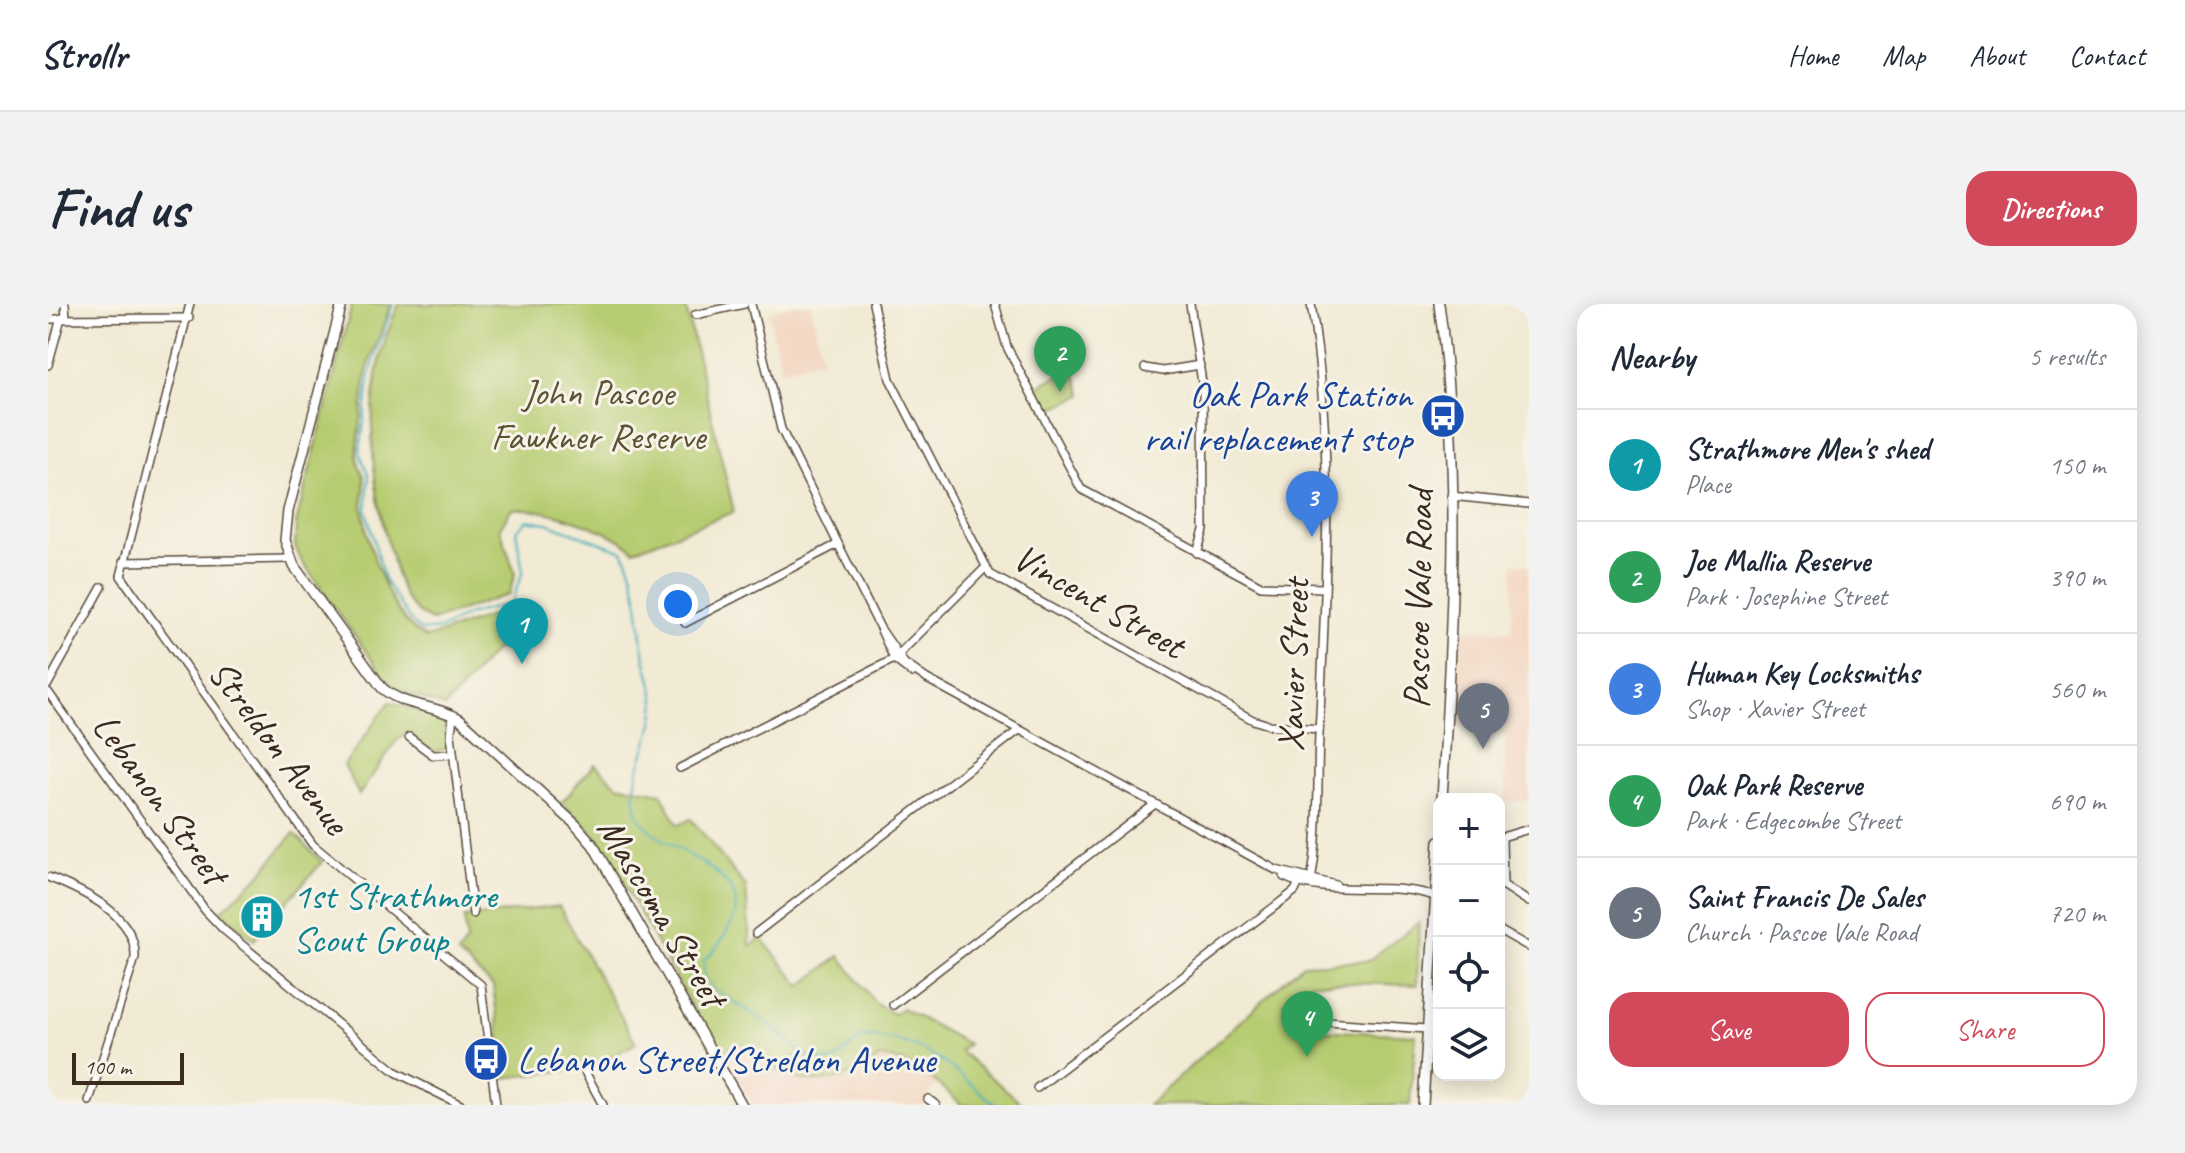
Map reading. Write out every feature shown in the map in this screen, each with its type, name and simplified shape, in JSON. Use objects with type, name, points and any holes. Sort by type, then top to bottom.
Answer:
[{"type":"main road","points":[[290,559],[285,533],[288,511],[342,304]]},
{"type":"main road","name":"Pascoe Vale Road","points":[[1439,304],[1450,389],[1451,496],[1450,644],[1442,793]]},
{"type":"main road","name":"Mascoma Street","points":[[290,559],[382,688],[401,701],[453,715],[585,834],[742,1105]]},
{"type":"main road","points":[[1423,1105],[1433,932]]},
{"type":"street","points":[[48,365],[65,304]]},
{"type":"street","points":[[190,304],[189,318],[123,562],[290,559]]},
{"type":"street","points":[[695,315],[744,304]]},
{"type":"street","points":[[751,304],[776,419],[880,628],[905,670],[927,679],[1300,881],[1415,890],[1433,896]]},
{"type":"street","name":"Vincent Street","points":[[873,304],[890,379],[985,568],[996,580],[1253,720],[1269,725],[1319,729]]},
{"type":"street","points":[[995,304],[1007,347],[1081,489],[1261,586],[1324,588]]},
{"type":"street","points":[[1190,304],[1204,409],[1204,530],[1197,553]]},
{"type":"street","name":"Xavier Street","points":[[1310,883],[1324,588],[1324,389],[1311,304]]},
{"type":"street","points":[[48,319],[189,318]]},
{"type":"street","points":[[1145,368],[1163,371],[1200,365]]},
{"type":"street","points":[[1451,496],[1529,504]]},
{"type":"street","points":[[685,623],[838,544]]},
{"type":"street","name":"Streldon Avenue","points":[[123,562],[121,576],[127,588],[313,845],[481,985],[496,1105]]},
{"type":"street","points":[[680,768],[896,656],[985,568]]},
{"type":"street","points":[[48,684],[102,587]]},
{"type":"street","name":"Lebanon Street","points":[[48,692],[198,899],[224,930],[396,1072],[461,1105]]},
{"type":"street","points":[[453,715],[450,729],[473,914]]},
{"type":"street","points":[[756,933],[1019,730]]},
{"type":"street","points":[[409,737],[433,755],[453,754]]},
{"type":"street","points":[[893,1005],[1155,804]]},
{"type":"street","points":[[1529,829],[1505,834],[1502,852],[1503,885],[1529,902]]},
{"type":"street","points":[[48,877],[69,885],[121,919],[132,931],[136,945],[135,958],[89,1101]]},
{"type":"street","points":[[1037,1088],[1295,891],[1300,881]]},
{"type":"street","points":[[1505,933],[1529,947]]},
{"type":"street","points":[[1431,949],[1437,937]]},
{"type":"street","points":[[1313,1021],[1427,1029]]},
{"type":"street","points":[[584,1070],[603,1105]]},
{"type":"street","points":[[928,1099],[936,1105]]},
{"type":"shaded area","points":[[811,304],[822,359],[781,370],[768,312]]},
{"type":"shaded area","points":[[1513,563],[1529,565],[1529,800],[1506,802],[1505,728],[1457,725],[1461,628],[1512,632]]},
{"type":"shaded area","points":[[739,1043],[752,1048],[779,1071],[838,1080],[879,1057],[905,1061],[936,1083],[923,1105],[753,1105],[722,1051]]},
{"type":"green space","points":[[352,304],[391,304],[367,370],[357,453],[364,477],[365,524],[383,581],[403,617],[414,630],[427,638],[493,615],[501,644],[445,707],[396,689],[302,562],[295,546],[296,524]]},
{"type":"green space","name":"John Pascoe Fawkner Reserve","points":[[399,304],[685,304],[734,512],[634,550],[609,534],[576,520],[541,511],[511,509],[500,528],[515,574],[509,594],[432,621],[422,615],[408,601],[396,572],[382,521],[373,458],[372,426],[379,364]]},
{"type":"green space","points":[[1073,367],[1083,395],[1047,411],[1035,388]]},
{"type":"green space","points":[[390,702],[440,718],[445,725],[447,749],[433,752],[409,733],[397,740],[359,795],[344,765]]},
{"type":"green space","points":[[595,764],[617,785],[661,793],[678,825],[691,819],[746,887],[750,946],[761,938],[801,986],[840,956],[876,1004],[894,1014],[902,1008],[968,1044],[960,1051],[1024,1105],[962,1105],[934,1080],[894,1059],[880,1057],[857,1072],[818,1081],[792,1077],[739,1043],[718,1054],[599,839],[562,802]]},
{"type":"green space","points":[[294,833],[322,862],[254,940],[221,911],[258,877]]},
{"type":"green space","points":[[559,906],[636,1043],[593,1067],[505,1078],[493,986],[458,954],[467,941],[464,918]]},
{"type":"green space","points":[[1419,922],[1417,985],[1313,982],[1284,1003],[1291,1010],[1312,1012],[1311,1025],[1317,1030],[1416,1035],[1410,1105],[1148,1105],[1303,964],[1368,961]]},
{"type":"waterway","points":[[393,304],[370,373],[360,453],[369,477],[366,510],[384,579],[409,619],[421,631],[441,629],[467,615],[511,603],[523,571],[516,531],[527,520],[547,523],[623,551],[636,590],[655,704],[653,723],[635,787],[637,812],[645,825],[660,837],[716,873],[730,887],[736,903],[726,933],[703,961],[705,979],[714,989],[775,1028],[803,1054],[827,1062],[836,1060],[861,1037],[902,1042],[920,1048],[950,1067],[996,1105]]},
{"type":"place","name":"Joe Mallia Reserve","points":[[1060,392]]},
{"type":"place","name":"Oak Park Station rail replacement stop","points":[[1443,416]]},
{"type":"place","name":"Human Key Locksmiths","points":[[1312,537]]},
{"type":"place","name":"Strathmore Men's shed","points":[[522,664]]},
{"type":"place","name":"Saint Francis De Sales","points":[[1483,749]]},
{"type":"place","name":"1st Strathmore Scout Group","points":[[262,917]]},
{"type":"place","name":"Oak Park Reserve","points":[[1307,1057]]},
{"type":"place","name":"Lebanon Street/Streldon Avenue","points":[[486,1059]]}]
